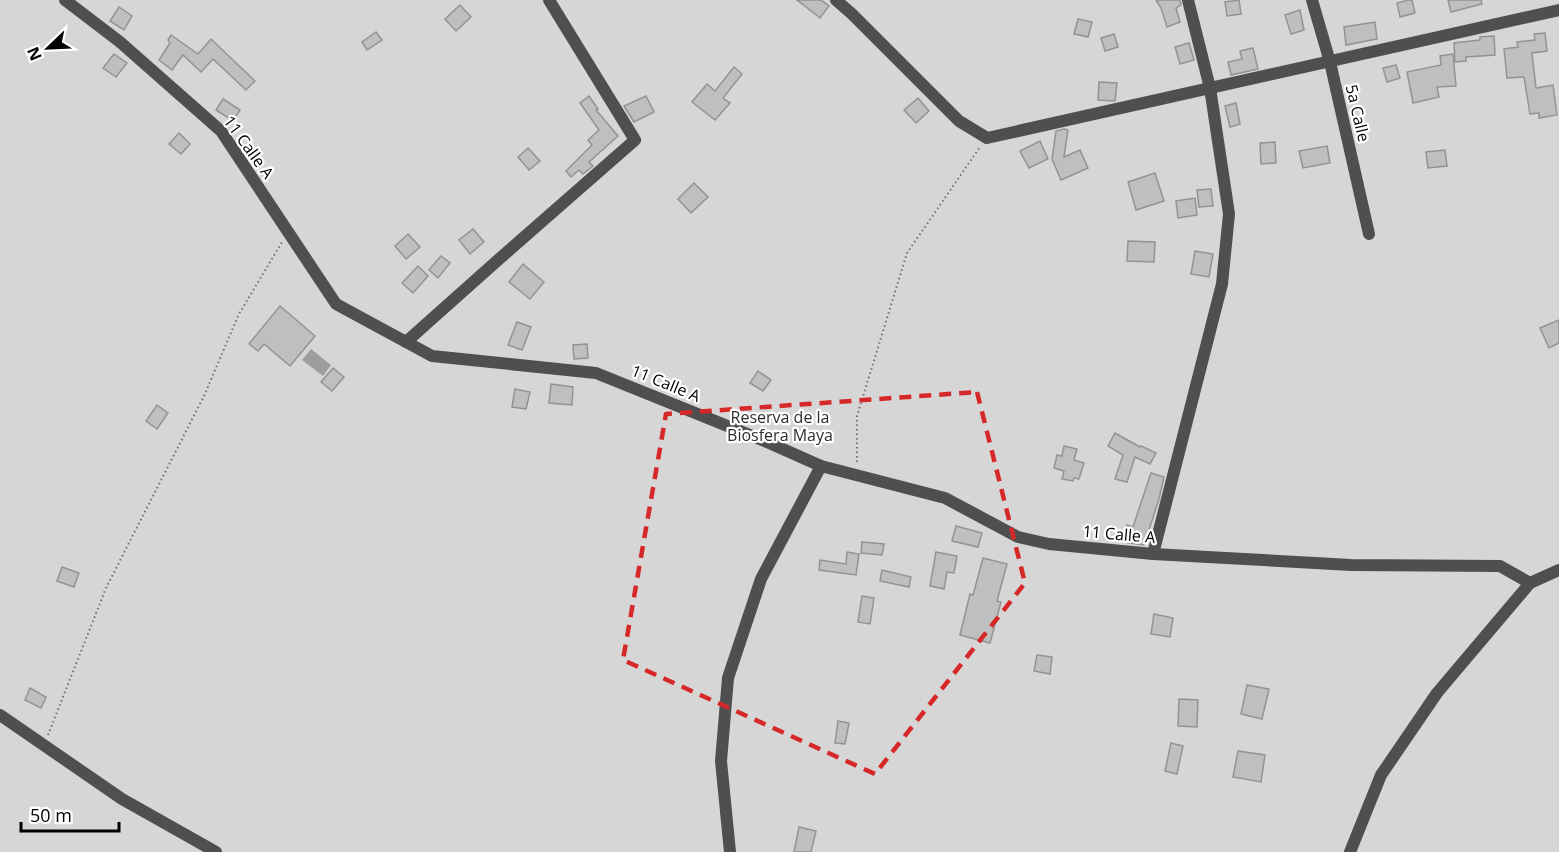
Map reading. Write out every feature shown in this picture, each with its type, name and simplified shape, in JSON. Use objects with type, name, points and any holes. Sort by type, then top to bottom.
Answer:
[{"type":"street","name":"11 Calle A","points":[[65,0],[120,42],[221,131],[336,304],[432,356],[596,373],[821,466],[945,498],[1018,537],[1049,544],[1153,554],[1351,565],[1500,566],[1530,583]]},
{"type":"street","points":[[406,342],[635,140],[549,0]]},
{"type":"street","points":[[836,0],[959,121],[987,138],[1559,10]]},
{"type":"street","points":[[1153,554],[1222,285],[1229,214],[1210,88],[1188,0]]},
{"type":"street","name":"5a Calle","points":[[1312,0],[1330,62],[1369,234]]},
{"type":"street","points":[[730,852],[721,761],[729,678],[761,579],[821,466]]},
{"type":"street","points":[[1350,852],[1382,775],[1437,693],[1530,583],[1559,570]]},
{"type":"street","points":[[0,715],[122,799],[216,852]]},
{"type":"path","points":[[856,475],[857,416],[907,252],[987,138]]},
{"type":"path","points":[[45,745],[106,588],[204,396],[239,314],[288,232]]},
{"type":"highlighted area","points":[[977,392],[1025,583],[875,774],[623,660],[666,414]]},
{"type":"green space","name":"Reserva de la Biosfera Maya","points":[[0,0],[1559,0],[1559,852],[0,852]]},
{"type":"shaded area","points":[[311,349],[331,365],[323,376],[302,360]]},
{"type":"building","points":[[797,0],[821,0],[829,6],[820,18]]},
{"type":"building","points":[[1156,0],[1180,0],[1181,5],[1176,8],[1180,22],[1167,27]]},
{"type":"building","points":[[1239,0],[1241,14],[1227,16],[1225,2]]},
{"type":"building","points":[[1412,0],[1415,13],[1400,17],[1397,3]]},
{"type":"building","points":[[1448,0],[1481,0],[1482,4],[1451,12]]},
{"type":"building","points":[[460,5],[471,17],[456,31],[445,19]]},
{"type":"building","points":[[119,7],[132,16],[124,30],[110,21]]},
{"type":"building","points":[[1300,10],[1304,30],[1291,34],[1285,15]]},
{"type":"building","points":[[1078,19],[1092,22],[1088,37],[1074,34]]},
{"type":"building","points":[[1375,22],[1377,39],[1346,45],[1344,27]]},
{"type":"building","points":[[376,32],[382,40],[367,50],[362,42]]},
{"type":"building","points":[[1545,33],[1547,51],[1532,53],[1536,88],[1553,85],[1557,115],[1539,118],[1539,113],[1530,114],[1524,77],[1507,78],[1504,49],[1518,47],[1517,42],[1535,40],[1534,34]]},
{"type":"building","points":[[1114,34],[1118,47],[1105,51],[1101,38]]},
{"type":"building","points":[[171,35],[198,54],[211,39],[255,81],[246,90],[213,59],[201,72],[183,55],[172,70],[159,60],[170,43],[168,40]]},
{"type":"building","points":[[1494,36],[1495,55],[1466,57],[1466,61],[1455,62],[1454,43]]},
{"type":"building","points":[[1189,43],[1194,60],[1180,64],[1175,47]]},
{"type":"building","points":[[1253,48],[1258,69],[1231,75],[1228,62],[1242,59],[1240,51]]},
{"type":"building","points":[[114,54],[127,63],[116,77],[103,68]]},
{"type":"building","points":[[1453,54],[1456,86],[1437,87],[1439,97],[1413,103],[1407,72],[1441,65],[1440,56]]},
{"type":"building","points":[[1396,65],[1400,78],[1387,82],[1383,68]]},
{"type":"building","points":[[734,67],[742,74],[723,98],[730,103],[715,120],[692,102],[707,84],[715,91]]},
{"type":"building","points":[[1099,82],[1117,83],[1115,101],[1098,100]]},
{"type":"building","points":[[589,96],[598,109],[596,110],[618,136],[589,162],[593,166],[583,174],[579,170],[571,177],[566,171],[592,145],[588,140],[599,130],[580,103]]},
{"type":"building","points":[[646,96],[654,112],[634,122],[624,106]]},
{"type":"building","points":[[918,98],[929,111],[916,123],[904,110]]},
{"type":"building","points":[[223,99],[240,110],[233,121],[216,110]]},
{"type":"building","points":[[1236,103],[1240,124],[1230,127],[1225,106]]},
{"type":"building","points":[[1068,130],[1064,157],[1080,150],[1088,168],[1061,180],[1052,159],[1056,131]]},
{"type":"building","points":[[179,133],[190,144],[181,154],[169,144]]},
{"type":"building","points":[[1040,141],[1048,159],[1029,168],[1020,151]]},
{"type":"building","points":[[1275,142],[1276,163],[1261,164],[1260,143]]},
{"type":"building","points":[[1327,146],[1330,163],[1303,168],[1299,151]]},
{"type":"building","points":[[528,148],[540,161],[529,170],[518,157]]},
{"type":"building","points":[[1445,150],[1447,166],[1428,168],[1426,152]]},
{"type":"building","points":[[1155,173],[1164,201],[1136,210],[1128,182]]},
{"type":"building","points":[[694,183],[708,197],[691,213],[678,199]]},
{"type":"building","points":[[1211,189],[1213,206],[1199,207],[1197,190]]},
{"type":"building","points":[[1195,198],[1197,215],[1178,218],[1176,201]]},
{"type":"building","points":[[473,229],[484,242],[470,254],[459,240]]},
{"type":"building","points":[[408,234],[420,247],[406,259],[395,246]]},
{"type":"building","points":[[1128,241],[1155,242],[1154,262],[1127,261]]},
{"type":"building","points":[[1195,251],[1213,254],[1209,277],[1191,274]]},
{"type":"building","points":[[441,256],[450,263],[438,278],[429,270]]},
{"type":"building","points":[[523,264],[544,282],[530,299],[509,282]]},
{"type":"building","points":[[418,266],[428,276],[413,293],[402,283]]},
{"type":"building","points":[[280,306],[315,336],[290,366],[264,344],[258,351],[249,344]]},
{"type":"building","points":[[1559,320],[1559,343],[1549,348],[1540,328]]},
{"type":"building","points":[[517,322],[531,327],[522,350],[508,345]]},
{"type":"building","points":[[587,344],[588,358],[574,359],[573,345]]},
{"type":"building","points":[[333,368],[344,377],[332,391],[321,382]]},
{"type":"building","points":[[758,371],[771,380],[763,391],[750,383]]},
{"type":"building","points":[[551,384],[573,387],[572,405],[549,403]]},
{"type":"building","points":[[515,389],[530,392],[526,409],[512,407]]},
{"type":"building","points":[[157,405],[168,413],[157,429],[146,421]]},
{"type":"building","points":[[1115,433],[1156,453],[1150,464],[1135,457],[1127,482],[1115,479],[1123,455],[1108,446]]},
{"type":"building","points":[[1064,446],[1077,449],[1074,460],[1084,463],[1079,479],[1074,478],[1073,481],[1062,479],[1064,471],[1054,468],[1057,455],[1062,456]]},
{"type":"building","points":[[1151,473],[1164,477],[1144,545],[1128,543],[1130,538],[1123,536],[1127,525],[1133,527]]},
{"type":"building","points":[[956,526],[982,533],[978,547],[952,541]]},
{"type":"building","points":[[862,542],[884,544],[882,555],[861,553]]},
{"type":"building","points":[[847,552],[859,554],[856,575],[819,570],[820,560],[846,564]]},
{"type":"building","points":[[936,552],[957,556],[954,573],[947,572],[944,589],[930,586]]},
{"type":"building","points":[[983,558],[1007,564],[997,601],[1001,602],[990,643],[960,635],[970,594],[973,595]]},
{"type":"building","points":[[62,567],[79,573],[74,587],[57,581]]},
{"type":"building","points":[[882,570],[911,577],[909,587],[880,581]]},
{"type":"building","points":[[862,596],[874,598],[870,624],[858,622]]},
{"type":"building","points":[[1154,614],[1173,618],[1170,637],[1151,634]]},
{"type":"building","points":[[1037,655],[1052,657],[1050,674],[1034,671]]},
{"type":"building","points":[[1247,685],[1269,689],[1262,719],[1241,714]]},
{"type":"building","points":[[30,688],[46,697],[41,708],[25,700]]},
{"type":"building","points":[[1179,699],[1198,700],[1197,727],[1178,726]]},
{"type":"building","points":[[838,721],[849,723],[845,744],[835,743]]},
{"type":"building","points":[[1171,743],[1183,746],[1177,774],[1165,771]]},
{"type":"building","points":[[1238,751],[1265,755],[1261,782],[1233,777]]},
{"type":"building","points":[[799,827],[816,831],[811,852],[794,852]]}]
